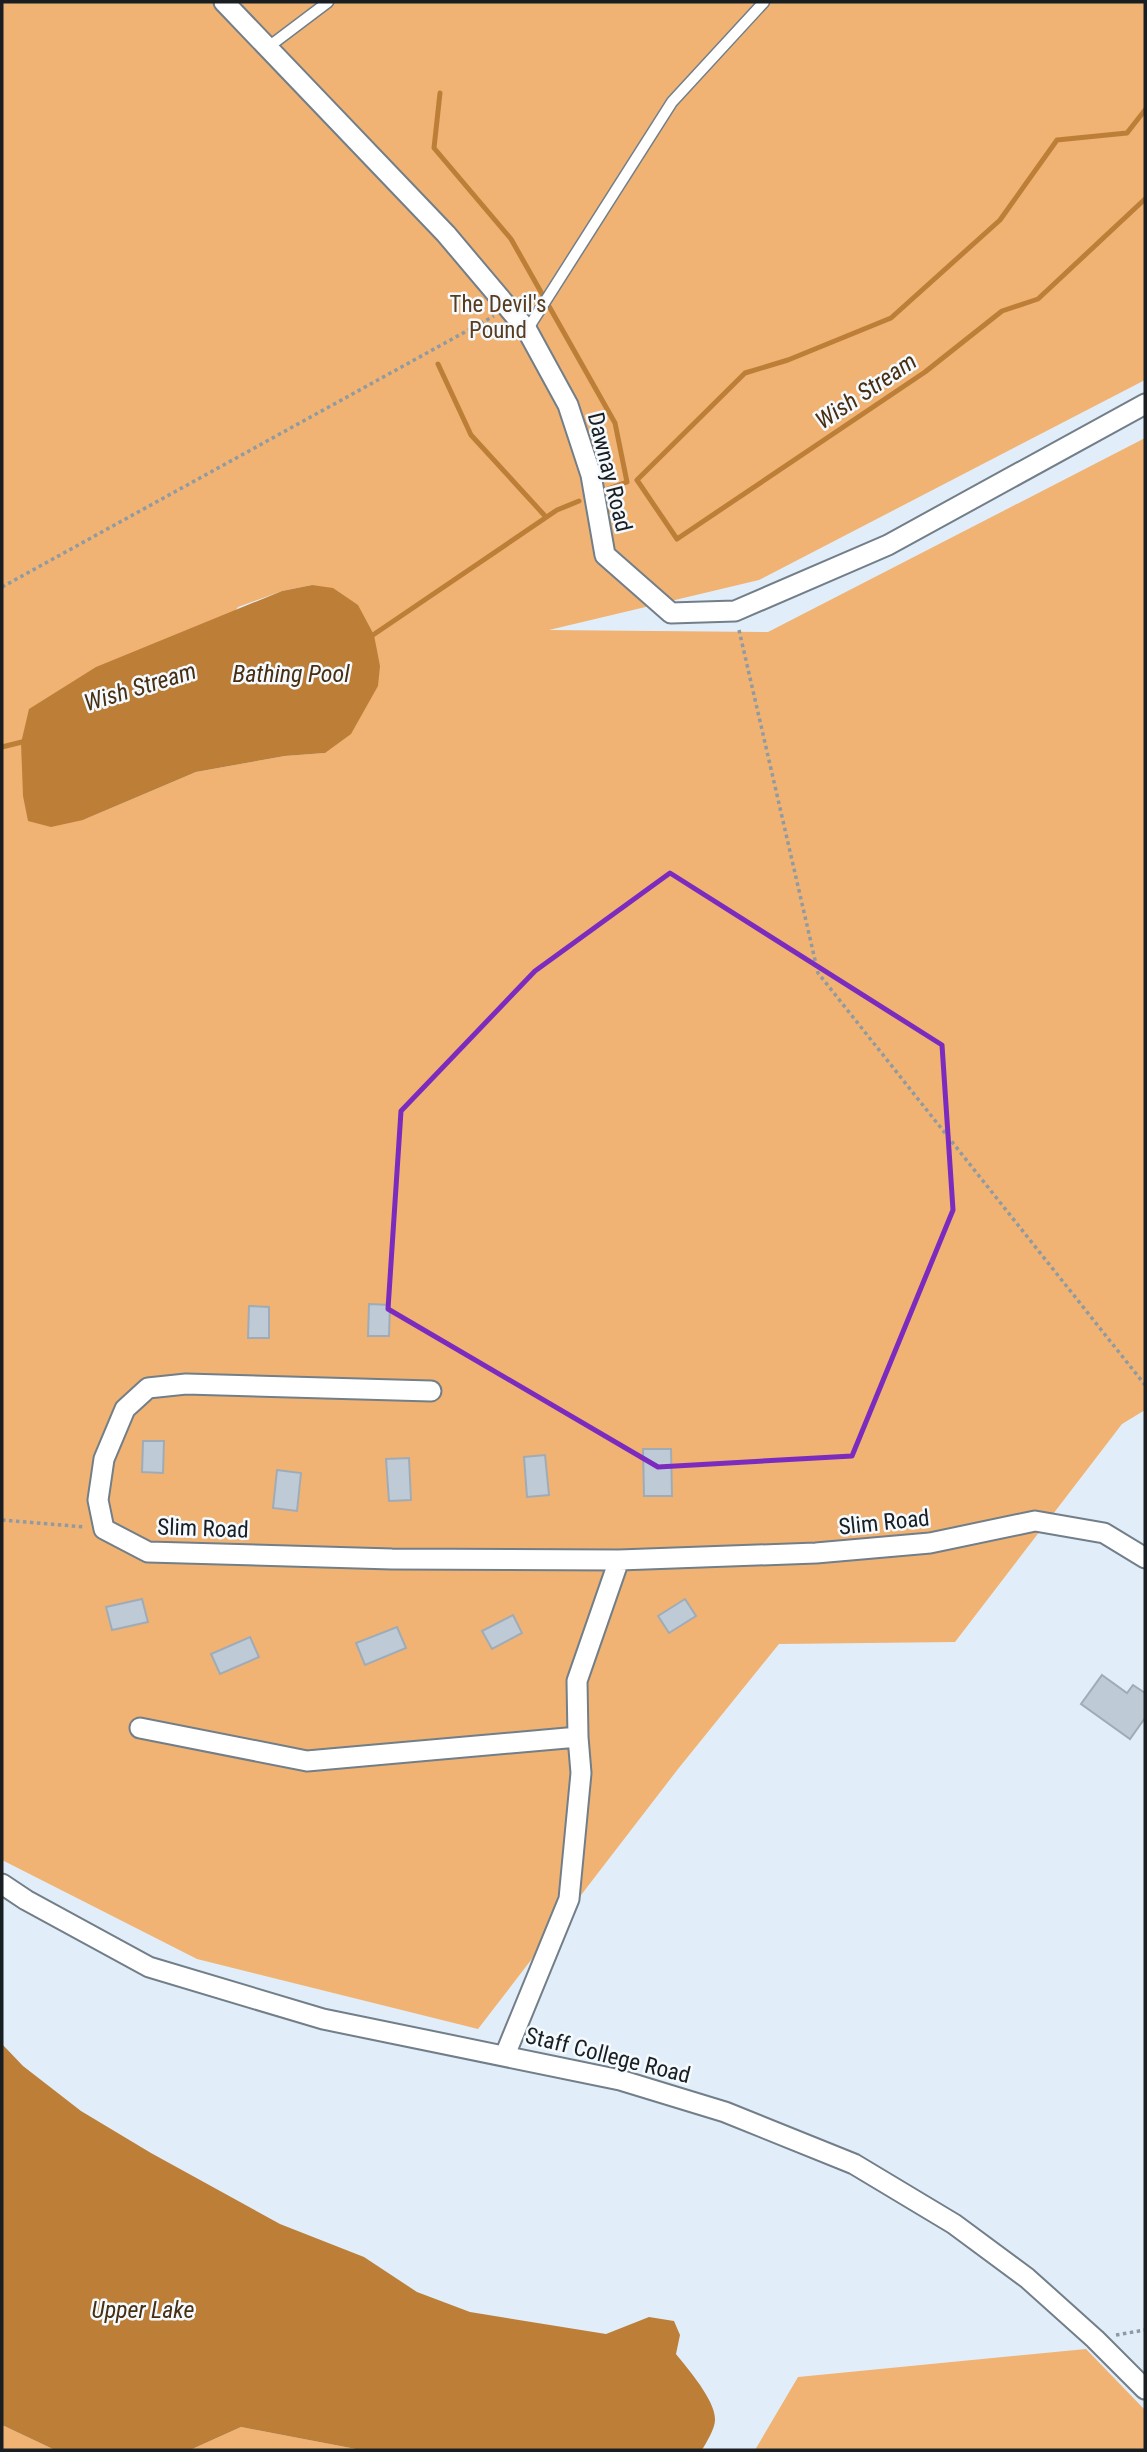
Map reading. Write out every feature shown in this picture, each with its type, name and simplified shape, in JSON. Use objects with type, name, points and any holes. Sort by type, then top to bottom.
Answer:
[{"type":"street","name":"Dawnay Road","points":[[224,2],[446,234],[527,330],[568,405],[591,475],[604,555],[671,613],[735,611],[888,545],[1145,404]]},
{"type":"street","points":[[104,1529],[98,1500],[104,1459],[125,1409],[148,1388],[186,1384],[431,1391]]},
{"type":"street","name":"Slim Road","points":[[104,1529],[148,1552],[392,1559],[619,1560],[816,1553],[930,1543],[1035,1521],[1104,1533],[1145,1558]]},
{"type":"street","points":[[505,2055],[569,1899],[581,1773],[577,1681],[619,1560]]},
{"type":"street","points":[[140,1728],[307,1760],[578,1737]]},
{"type":"street","name":"Staff College Road","points":[[2,1884],[26,1900],[149,1967],[323,2018],[620,2080],[725,2112],[854,2164],[954,2224],[1027,2278],[1095,2339],[1145,2389]]},
{"type":"lane","points":[[266,48],[328,2]]},
{"type":"lane","points":[[527,330],[672,102],[764,2]]},
{"type":"path","points":[[2,587],[509,308]]},
{"type":"path","points":[[735,611],[818,973],[1145,1385]]},
{"type":"path","points":[[2,1520],[104,1529]]},
{"type":"path","points":[[1095,2339],[1145,2330]]},
{"type":"highlighted area","points":[[670,873],[942,1045],[953,1210],[852,1456],[658,1467],[388,1309],[401,1111],[535,971]]},
{"type":"green space","name":"The Devil's Pound","points":[[2,2],[1145,2],[1145,380],[759,580],[549,630],[768,632],[1145,438],[1145,1410],[1122,1424],[955,1642],[779,1644],[678,1769],[478,2029],[197,1959],[2,1860]],"holes":[[[312,585],[325,753],[285,756],[196,772],[83,820],[238,607],[282,591]]]},
{"type":"green space","points":[[1086,2349],[1145,2410],[1145,2450],[755,2450],[798,2377]]},
{"type":"green space","points":[[2,2425],[55,2450],[2,2450]]},
{"type":"green space","points":[[241,2427],[361,2450],[190,2450]]},
{"type":"water","name":"Bathing Pool","points":[[312,585],[333,588],[358,605],[374,635],[380,666],[378,686],[351,734],[325,753],[285,756],[196,772],[83,820],[51,827],[28,821],[23,796],[21,743],[29,709],[96,667],[282,591]]},
{"type":"water","name":"Upper Lake","points":[[2,2044],[23,2066],[81,2111],[151,2153],[280,2224],[364,2257],[417,2292],[470,2312],[606,2334],[649,2317],[674,2321],[680,2335],[676,2354],[700,2386],[714,2412],[715,2424],[706,2444],[702,2450],[361,2450],[241,2427],[190,2450],[55,2450],[2,2425]]},
{"type":"building","points":[[369,1304],[390,1305],[389,1336],[368,1336]]},
{"type":"building","points":[[249,1306],[269,1307],[269,1338],[248,1338]]},
{"type":"building","points":[[143,1441],[164,1441],[163,1473],[142,1472]]},
{"type":"building","points":[[643,1449],[671,1449],[672,1496],[644,1496]]},
{"type":"building","points":[[545,1455],[549,1495],[527,1497],[524,1457]]},
{"type":"building","points":[[409,1458],[411,1500],[389,1501],[386,1459]]},
{"type":"building","points":[[277,1470],[301,1473],[297,1511],[273,1508]]},
{"type":"building","points":[[142,1599],[148,1622],[112,1630],[106,1607]]},
{"type":"building","points":[[685,1599],[696,1616],[669,1633],[658,1616]]},
{"type":"building","points":[[513,1615],[522,1633],[492,1649],[482,1631]]},
{"type":"building","points":[[397,1627],[406,1648],[365,1665],[356,1643]]},
{"type":"building","points":[[250,1637],[259,1657],[220,1674],[211,1654]]},
{"type":"building","points":[[1102,1675],[1127,1693],[1133,1685],[1145,1693],[1145,1718],[1130,1739],[1081,1704]]},
{"type":"waterway","points":[[440,93],[434,148],[511,239],[615,423],[627,482]]},
{"type":"waterway","points":[[637,480],[745,373],[788,360],[891,318],[1000,220],[1057,140],[1127,133],[1145,110]]},
{"type":"waterway","name":"Wish Stream","points":[[637,480],[677,539],[925,372],[1002,311],[1038,299],[1145,199]]},
{"type":"waterway","points":[[438,364],[471,435],[546,517]]},
{"type":"waterway","name":"Wish Stream","points":[[608,489],[627,482]]},
{"type":"waterway","name":"Wish Stream","points":[[370,637],[557,510],[579,501]]},
{"type":"waterway","name":"Wish Stream","points":[[2,747],[26,741]]}]
